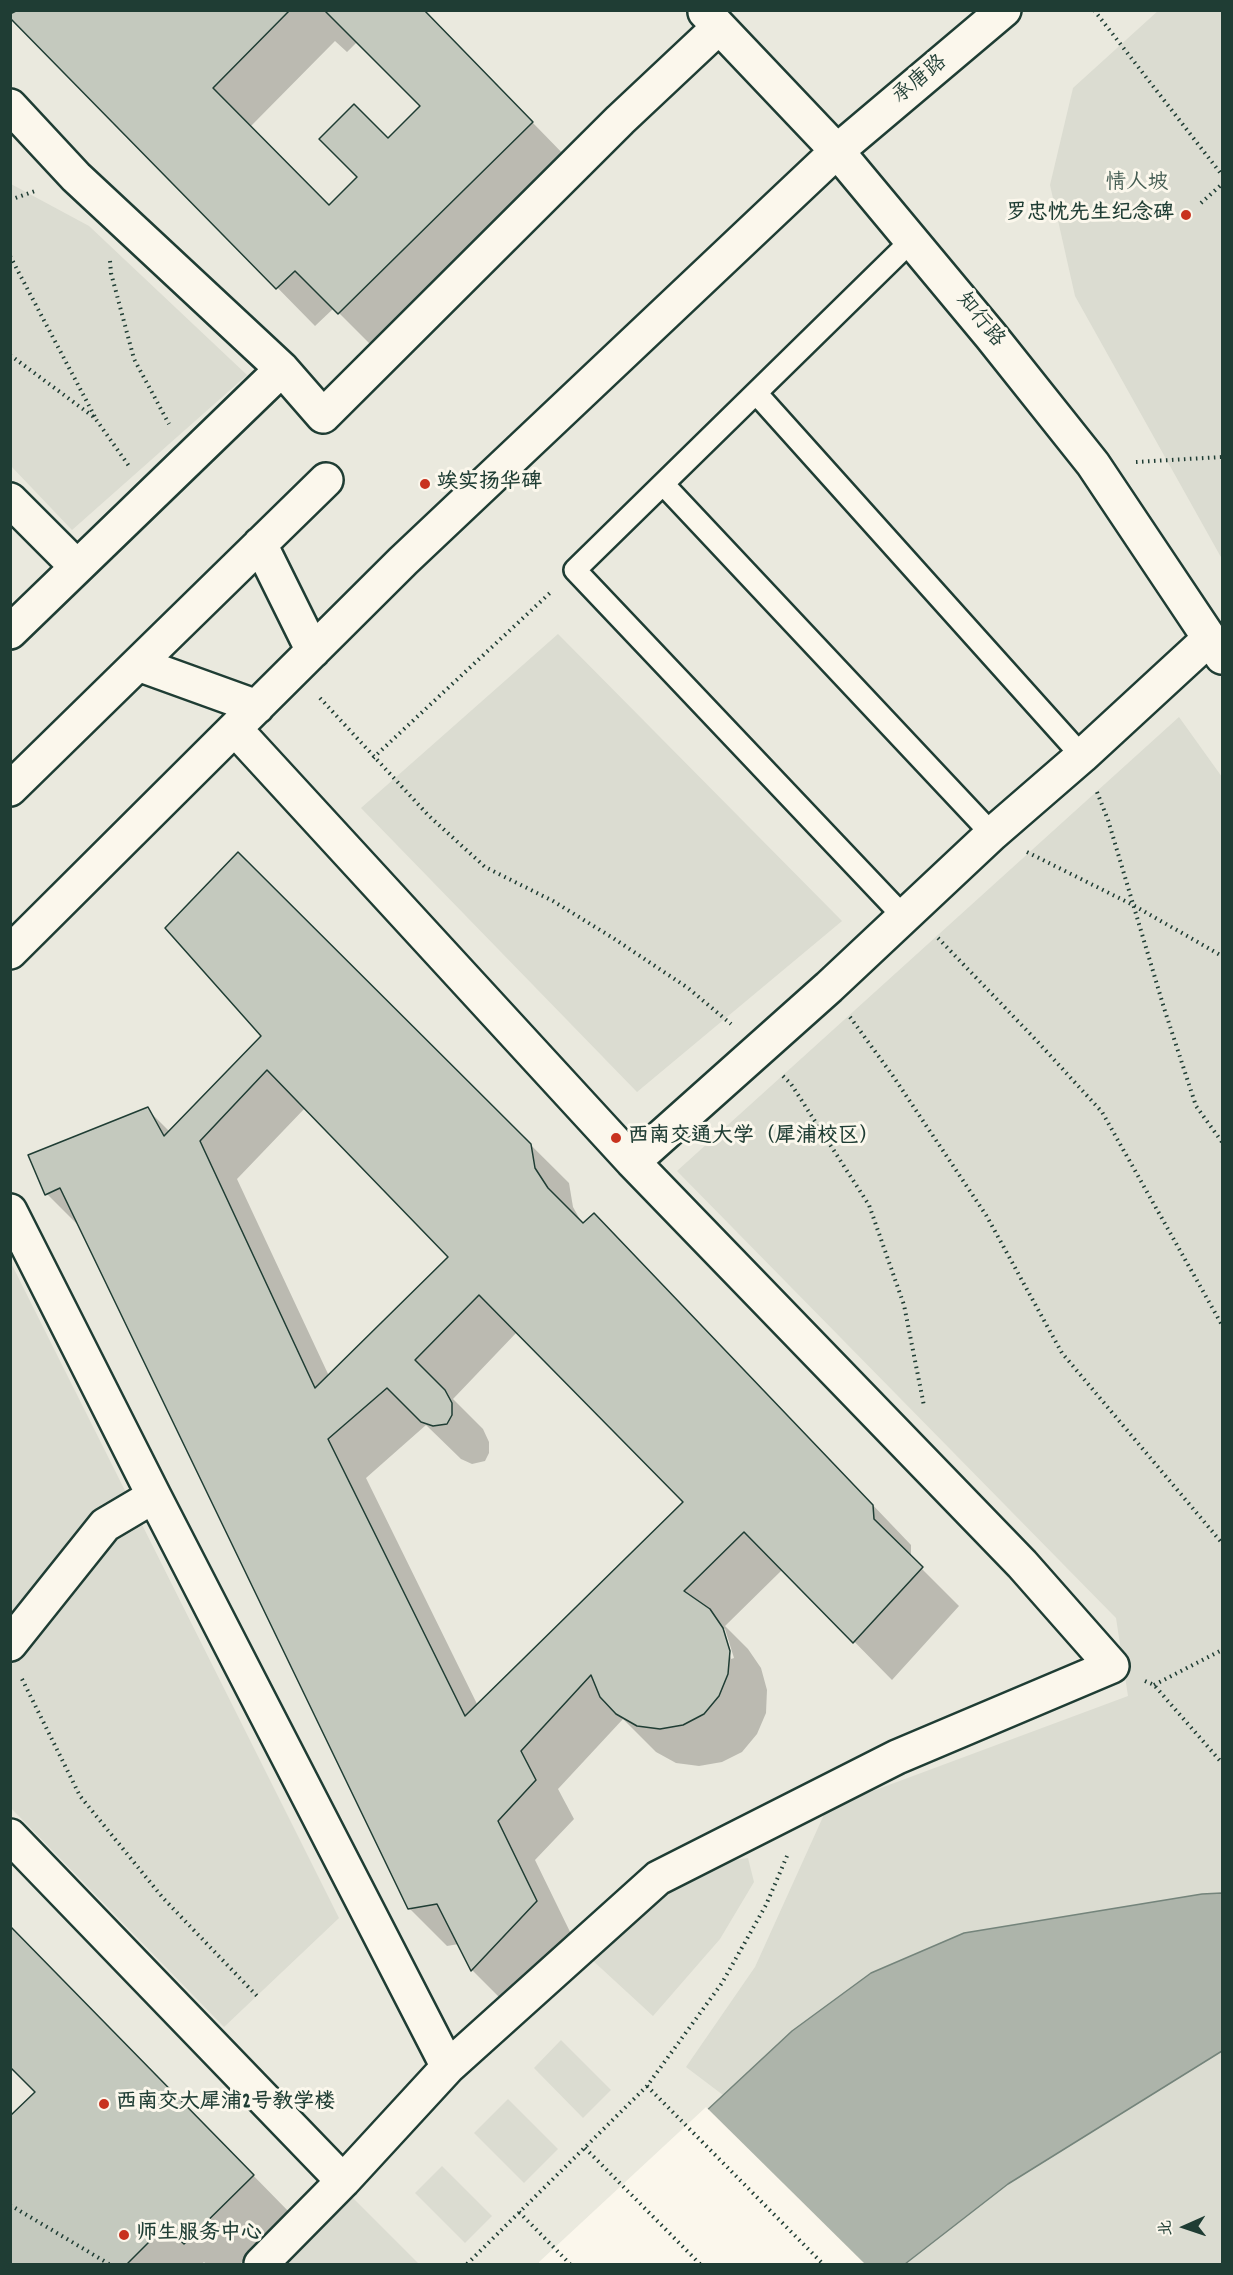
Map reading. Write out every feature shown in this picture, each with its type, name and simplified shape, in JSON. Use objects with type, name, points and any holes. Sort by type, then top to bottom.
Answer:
[{"type":"street","name":"承唐路","points":[[10,952],[404,561],[837,151],[1004,10]]},
{"type":"street","name":"知行路","points":[[711,19],[837,151],[1093,464],[1216,647]]},
{"type":"street","points":[[10,106],[109,209],[282,369],[323,416],[620,120],[711,19]]},
{"type":"street","points":[[10,632],[282,369]]},
{"type":"street","points":[[10,789],[326,480]]},
{"type":"street","points":[[10,500],[77,567]]},
{"type":"street","points":[[260,544],[304,661]]},
{"type":"street","points":[[633,1162],[829,987],[992,834],[1082,756],[1216,647]]},
{"type":"street","points":[[138,664],[246,718],[633,1162],[1022,1564],[1112,1666],[897,1757],[658,1878],[448,2067],[343,2181],[261,2265]]},
{"type":"street","points":[[10,1211],[448,2067]]},
{"type":"street","points":[[15,1658],[105,1525],[154,1496]]},
{"type":"street","points":[[10,1836],[343,2181]]},
{"type":"lane","points":[[904,917],[575,570],[912,240]]},
{"type":"lane","points":[[756,393],[1082,756]]},
{"type":"lane","points":[[663,484],[992,834]]},
{"type":"path","points":[[1094,10],[1222,175]]},
{"type":"path","points":[[1201,202],[1222,184]]},
{"type":"path","points":[[109,209],[111,273],[134,359],[165,418],[193,454]]},
{"type":"path","points":[[10,256],[95,418],[150,496]]},
{"type":"path","points":[[10,355],[95,418]]},
{"type":"path","points":[[1093,464],[1222,457]]},
{"type":"path","points":[[373,758],[575,570]]},
{"type":"path","points":[[304,661],[373,758],[428,815],[485,867],[553,901],[688,988],[725,1017],[756,1052],[791,1084],[869,1205],[904,1305],[923,1402],[925,1430],[921,1458]]},
{"type":"path","points":[[1082,756],[1108,820],[1196,1106],[1222,1142]]},
{"type":"path","points":[[992,834],[1133,905],[1222,956]]},
{"type":"path","points":[[904,917],[942,940],[1102,1112],[1222,1325]]},
{"type":"path","points":[[829,987],[893,1076],[986,1215],[1062,1353],[1222,1543]]},
{"type":"path","points":[[1154,1686],[1222,1650]]},
{"type":"path","points":[[15,1658],[80,1796],[163,1898],[257,1996]]},
{"type":"path","points":[[1112,1666],[1154,1686],[1222,1762]]},
{"type":"path","points":[[467,2265],[647,2086],[722,1983],[766,1905],[810,1802]]},
{"type":"path","points":[[647,2086],[823,2265]]},
{"type":"path","points":[[585,2148],[700,2265]]},
{"type":"path","points":[[10,2205],[109,2265]]},
{"type":"path","points":[[519,2212],[570,2265]]},
{"type":"shaded area","name":"西南交通大学（犀浦校区）","points":[[11,11],[1222,11],[1222,2264],[11,2264]]},
{"type":"shaded area","points":[[1222,1893],[1222,2051],[1008,2184],[905,2264],[542,2264],[792,2031],[871,1973],[964,1933],[1202,1894]]},
{"type":"green space","name":"情人坡","points":[[1159,10],[1222,11],[1222,559],[1075,296],[1050,185],[1073,88]]},
{"type":"green space","points":[[11,184],[89,226],[247,375],[72,530],[11,466]]},
{"type":"green space","points":[[558,634],[842,921],[637,1092],[361,808]]},
{"type":"green space","points":[[1179,717],[1222,777],[1222,1893],[1202,1894],[964,1933],[871,1973],[792,2031],[723,2095],[686,2067],[755,1967],[827,1808],[1128,1696],[1116,1618],[677,1171]]},
{"type":"green space","points":[[10,1261],[339,1918],[224,2027],[11,1808]]},
{"type":"green space","points":[[748,1858],[754,1882],[720,1939],[653,2016],[590,1958],[702,1865]]},
{"type":"green space","points":[[561,2040],[611,2090],[583,2118],[534,2068]]},
{"type":"green space","points":[[1222,2051],[1222,2264],[905,2264],[1008,2184]]},
{"type":"green space","points":[[508,2099],[558,2149],[524,2183],[474,2133]]},
{"type":"green space","points":[[442,2166],[492,2216],[465,2243],[415,2193]]},
{"type":"green space","points":[[347,2192],[419,2264],[273,2264]]},
{"type":"pier","points":[[706,2107],[865,2264],[539,2264],[539,2262]]},
{"type":"building","points":[[18,10],[290,10],[213,88],[329,205],[357,177],[319,139],[354,104],[388,138],[420,106],[324,10],[424,10],[533,122],[338,314],[295,271],[276,289],[10,18],[10,14]]},
{"type":"building","points":[[238,852],[531,1144],[535,1168],[548,1188],[583,1223],[594,1213],[873,1505],[874,1519],[923,1567],[853,1643],[744,1532],[684,1591],[710,1609],[723,1628],[730,1651],[728,1674],[719,1696],[704,1714],[683,1725],[660,1729],[637,1726],[616,1714],[600,1697],[591,1675],[521,1751],[536,1780],[498,1821],[537,1901],[471,1971],[437,1904],[408,1909],[60,1188],[45,1195],[28,1155],[148,1107],[164,1136],[261,1036],[165,928]],"holes":[[[267,1070],[448,1257],[315,1388],[200,1141]],[[479,1295],[683,1502],[465,1716],[328,1439],[387,1388],[421,1422],[433,1426],[447,1424],[452,1415],[452,1403],[445,1390],[415,1360]]]},
{"type":"building","name":"西南交大犀浦2号教学楼","points":[[10,1926],[254,2175],[184,2244],[165,2226],[127,2264],[10,2264],[10,2116],[35,2092],[10,2067]]},
{"type":"place","name":"罗忠忱先生纪念碑","points":[[1186,215]]},
{"type":"place","name":"竢实扬华碑","points":[[425,484]]},
{"type":"place","name":"西南交通大学（犀浦校区）","points":[[616,1138]]},
{"type":"place","name":"西南交大犀浦2号教学楼","points":[[104,2104]]},
{"type":"place","name":"师生服务中心","points":[[124,2235]]}]
